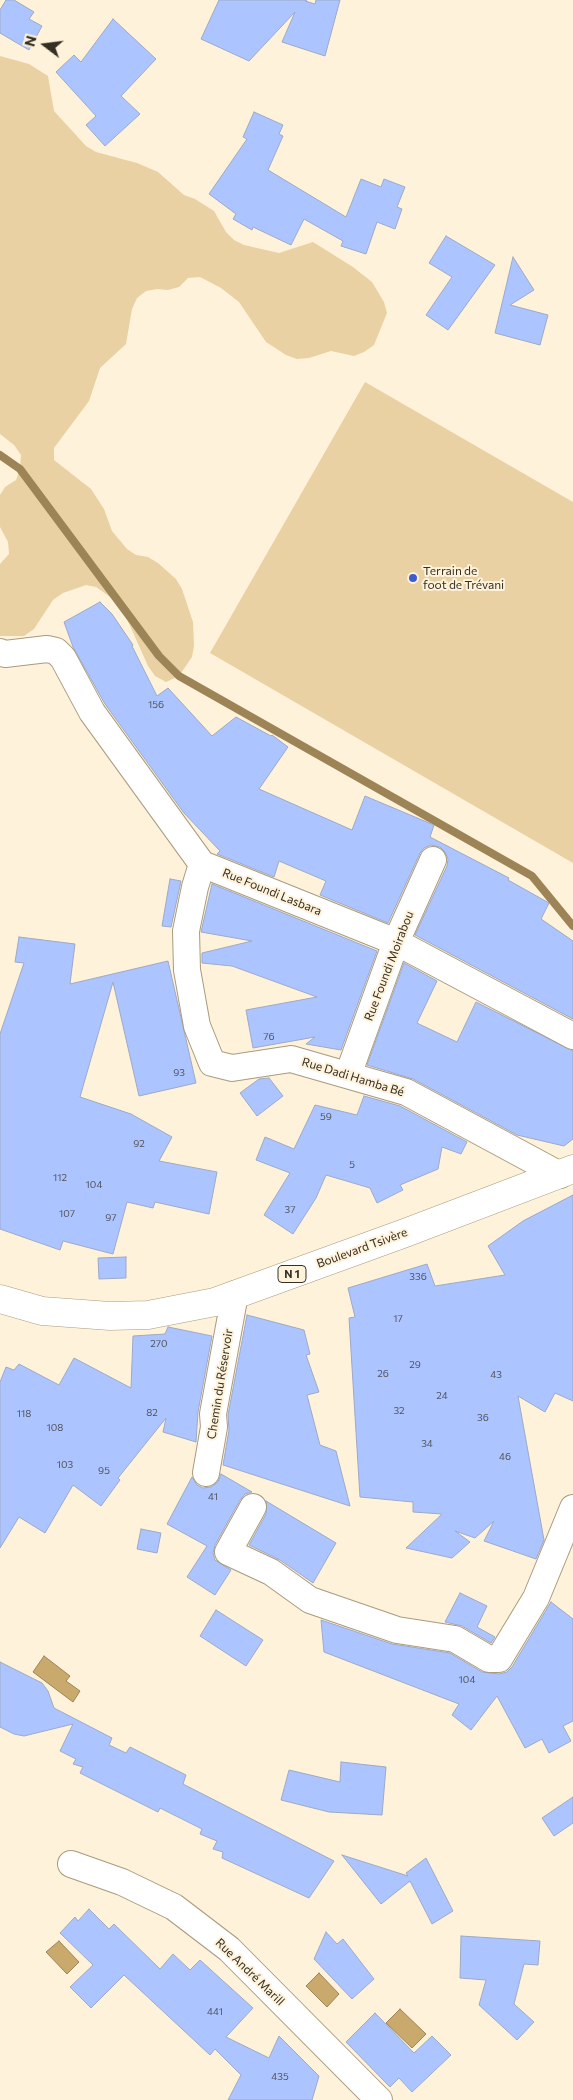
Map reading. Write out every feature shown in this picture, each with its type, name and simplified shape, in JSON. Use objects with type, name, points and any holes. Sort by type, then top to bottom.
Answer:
[{"type":"main road","name":"Boulevard Tsivère","points":[[0,1299],[42,1311],[110,1316],[148,1314],[215,1302],[566,1172]]},
{"type":"street","points":[[0,652],[5,654],[47,649],[56,651],[63,658],[92,712],[202,864]]},
{"type":"street","name":"Rue Foundi Moirabou","points":[[348,1074],[396,942],[433,860]]},
{"type":"street","name":"Rue Foundi Lasbara","points":[[202,864],[396,942],[573,1036]]},
{"type":"street","name":"Rue Dadi Hamba Bé","points":[[202,864],[186,931],[188,970],[197,1026],[212,1063],[232,1068],[291,1059],[348,1074],[406,1092],[566,1172]]},
{"type":"street","name":"Chemin du Réservoir","points":[[206,1473],[214,1427],[213,1414],[235,1294]]},
{"type":"street","points":[[253,1507],[228,1552],[271,1572],[310,1600],[397,1630],[455,1639],[489,1659],[498,1659],[536,1598],[573,1508]]},
{"type":"street","name":"Rue André Marill","points":[[71,1864],[122,1882],[174,1907],[229,1949],[379,2100]]},
{"type":"shaded area","points":[[0,56],[29,64],[48,76],[54,111],[86,146],[96,152],[137,163],[158,172],[184,195],[195,199],[214,211],[226,232],[234,240],[244,245],[279,253],[313,242],[353,267],[372,282],[384,302],[387,313],[374,345],[364,352],[354,356],[331,351],[309,358],[297,359],[286,355],[266,342],[239,302],[221,288],[200,277],[188,278],[179,287],[168,290],[146,291],[137,298],[132,309],[126,344],[100,368],[89,401],[54,448],[54,460],[91,489],[104,509],[112,531],[127,549],[136,555],[148,557],[158,563],[176,579],[182,589],[193,622],[194,646],[192,657],[179,676],[166,682],[155,676],[148,666],[123,610],[116,601],[96,587],[86,585],[63,593],[53,600],[34,629],[24,636],[0,636],[0,564],[9,554],[8,542],[0,527],[0,495],[5,487],[16,480],[20,469],[21,455],[14,445],[0,434]]},
{"type":"shaded area","name":"Terrain de foot de Trévani","points":[[365,382],[573,502],[573,863],[210,653]]},
{"type":"shaded area","points":[[44,1656],[70,1676],[66,1681],[80,1691],[73,1702],[33,1672]]},
{"type":"shaded area","points":[[59,1941],[79,1962],[67,1974],[46,1952]]},
{"type":"shaded area","points":[[319,1973],[339,1994],[327,2007],[306,1986]]},
{"type":"shaded area","points":[[400,2009],[426,2034],[412,2048],[386,2023]]},
{"type":"building","points":[[6,0],[14,0],[34,12],[29,19],[42,26],[29,50],[0,33],[0,10]]},
{"type":"building","points":[[219,0],[307,0],[305,1],[315,4],[316,0],[340,0],[325,56],[282,42],[295,12],[249,61],[201,39]]},
{"type":"building","points":[[113,19],[156,59],[121,96],[140,114],[105,146],[86,125],[96,116],[56,72],[74,55],[81,62]]},
{"type":"building","points":[[254,112],[283,125],[279,134],[283,136],[268,170],[346,217],[361,179],[381,187],[384,179],[405,187],[397,207],[402,209],[395,229],[377,222],[366,254],[341,246],[343,241],[304,219],[291,245],[253,227],[252,230],[233,219],[236,214],[209,194],[247,139],[243,137]]},
{"type":"building","points":[[446,236],[495,265],[448,330],[426,315],[452,277],[429,263]]},
{"type":"building","points":[[513,257],[534,290],[510,305],[548,315],[540,345],[495,333]]},
{"type":"building","points":[[100,602],[112,614],[133,645],[157,696],[168,688],[212,736],[236,717],[272,735],[288,747],[259,789],[352,830],[365,796],[434,825],[430,837],[509,878],[508,880],[549,903],[541,919],[573,941],[573,1019],[415,935],[447,866],[448,859],[440,847],[431,845],[424,848],[420,853],[388,923],[320,895],[326,881],[279,861],[274,877],[217,854],[220,851],[184,813],[105,704],[73,647],[64,622]]},
{"type":"building","points":[[170,879],[181,881],[171,927],[162,926]]},
{"type":"building","points":[[212,884],[377,951],[341,1050],[306,1044],[315,1037],[253,1048],[246,1010],[317,997],[232,966],[202,963],[202,953],[252,941],[201,932]]},
{"type":"building","points":[[19,937],[75,944],[70,984],[168,961],[196,1083],[139,1096],[113,982],[80,1097],[131,1114],[172,1137],[159,1161],[217,1172],[209,1214],[155,1202],[153,1208],[127,1202],[113,1254],[63,1241],[60,1250],[0,1229],[0,1034],[24,963],[15,962]]},
{"type":"building","points":[[404,963],[437,981],[417,1023],[457,1042],[476,1002],[573,1051],[573,1139],[564,1146],[517,1135],[413,1079],[367,1065]]},
{"type":"building","points":[[269,1078],[283,1096],[257,1116],[240,1093],[259,1079]]},
{"type":"building","points":[[364,1096],[400,1106],[467,1142],[461,1154],[442,1147],[438,1169],[400,1185],[403,1190],[377,1203],[370,1188],[326,1175],[316,1198],[293,1234],[264,1215],[290,1173],[256,1160],[265,1137],[294,1149],[315,1105],[357,1115]]},
{"type":"building","points":[[573,1195],[573,1401],[555,1393],[545,1412],[518,1396],[544,1540],[536,1559],[484,1541],[494,1521],[475,1538],[455,1531],[470,1542],[452,1558],[406,1548],[442,1514],[413,1512],[413,1502],[360,1497],[349,1318],[355,1317],[348,1288],[427,1264],[435,1286],[505,1275],[488,1246],[523,1221]]},
{"type":"building","points":[[126,1257],[126,1278],[99,1279],[98,1258]]},
{"type":"building","points":[[247,1315],[304,1330],[310,1354],[306,1355],[319,1392],[307,1395],[320,1445],[336,1451],[350,1506],[223,1465],[229,1430],[228,1415]]},
{"type":"building","points":[[168,1327],[212,1336],[198,1412],[196,1442],[163,1432],[166,1418],[118,1478],[120,1480],[101,1506],[73,1485],[45,1533],[19,1517],[0,1548],[0,1382],[6,1367],[14,1370],[19,1364],[59,1385],[74,1358],[131,1388],[133,1336],[165,1334]]},
{"type":"building","points":[[221,1474],[252,1492],[245,1494],[240,1500],[215,1545],[213,1553],[215,1560],[231,1570],[215,1595],[187,1577],[207,1546],[167,1524],[192,1477],[197,1485],[203,1488],[211,1487],[218,1482]]},
{"type":"building","points":[[266,1501],[336,1543],[313,1583],[280,1560],[249,1545],[266,1514]]},
{"type":"building","points":[[141,1529],[161,1533],[157,1553],[137,1549]]},
{"type":"building","points":[[460,1593],[487,1606],[477,1627],[495,1637],[491,1643],[462,1626],[445,1622]]},
{"type":"building","points":[[551,1602],[573,1619],[573,1721],[563,1726],[571,1741],[549,1753],[542,1739],[525,1748],[497,1696],[471,1730],[452,1715],[459,1704],[324,1652],[321,1620],[392,1644],[450,1653],[482,1672],[499,1674],[507,1672],[512,1667]]},
{"type":"building","points":[[216,1610],[263,1640],[246,1666],[200,1636]]},
{"type":"building","points":[[0,1662],[42,1683],[48,1691],[54,1708],[112,1738],[109,1745],[126,1753],[130,1747],[186,1775],[183,1784],[334,1861],[309,1898],[222,1858],[223,1852],[213,1849],[217,1841],[200,1834],[202,1829],[160,1808],[158,1812],[80,1773],[83,1767],[73,1764],[76,1759],[60,1751],[73,1724],[24,1736],[14,1734],[0,1727]]},
{"type":"building","points":[[341,1762],[386,1767],[382,1815],[329,1812],[281,1800],[289,1770],[340,1782]]},
{"type":"building","points":[[573,1797],[573,1823],[554,1836],[542,1818]]},
{"type":"building","points":[[342,1855],[408,1876],[406,1873],[426,1858],[453,1911],[432,1924],[410,1881],[381,1904]]},
{"type":"building","points":[[89,1909],[109,1929],[114,1924],[160,1969],[173,1954],[190,1970],[200,1960],[253,2008],[226,2037],[269,2058],[279,2036],[319,2076],[312,2100],[228,2100],[241,2075],[215,2049],[210,2055],[124,1975],[91,2008],[70,1987],[93,1965],[60,1933],[75,1917],[78,1921]]},
{"type":"building","points":[[326,1932],[337,1944],[343,1939],[374,1979],[352,1999],[314,1959]]},
{"type":"building","points":[[461,1936],[540,1941],[538,1965],[524,1964],[514,2004],[534,2022],[517,2040],[479,2005],[486,1980],[460,1978]]},
{"type":"building","points":[[375,2013],[414,2053],[432,2036],[451,2055],[412,2092],[399,2078],[390,2087],[346,2042]]},
{"type":"waterway","points":[[0,455],[20,469],[159,656],[179,676],[532,876],[573,926]]},
{"type":"place","name":"Terrain de foot de Trévani","points":[[413,578]]}]
